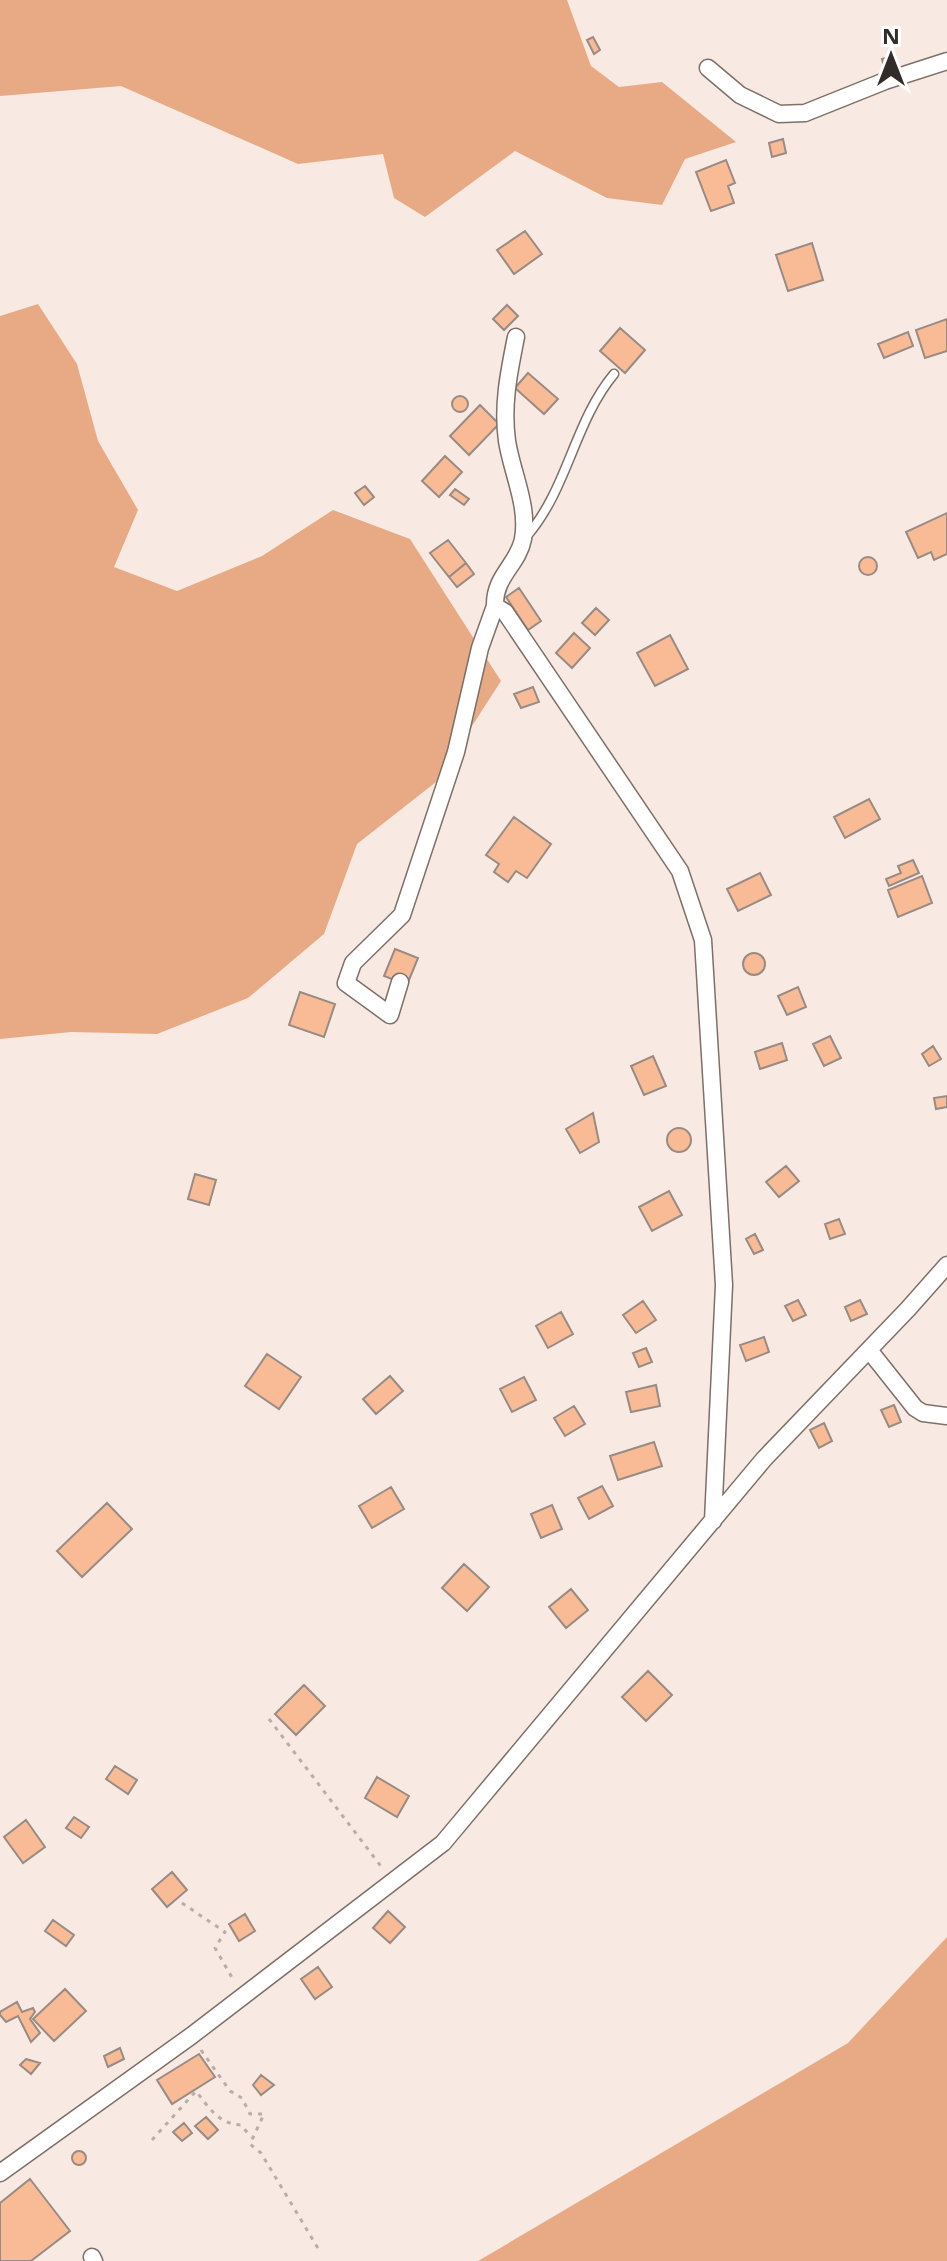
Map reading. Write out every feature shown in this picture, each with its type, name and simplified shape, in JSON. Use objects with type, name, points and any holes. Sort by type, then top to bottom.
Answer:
[{"type":"street","points":[[708,68],[740,95],[779,114],[805,113],[885,81],[947,61]]},
{"type":"street","points":[[400,982],[390,1015],[346,983],[353,963],[402,915],[456,752],[480,648],[495,606],[495,593],[523,541],[522,507],[506,431],[505,390],[516,337]]},
{"type":"street","points":[[495,606],[505,612],[680,871],[703,940],[724,1285],[713,1521]]},
{"type":"street","points":[[2,2166],[191,2036],[443,1843],[764,1459],[947,1265]]},
{"type":"street","points":[[869,1350],[915,1408],[923,1413],[947,1416]]},
{"type":"lane","points":[[523,541],[543,518],[588,414],[614,374]]},
{"type":"path","points":[[269,1719],[393,1882]]},
{"type":"path","points":[[182,1903],[225,1932],[215,1948],[243,1996]]},
{"type":"path","points":[[191,2036],[230,2091],[242,2098],[250,2114],[264,2114],[250,2144],[261,2153],[319,2250]]},
{"type":"path","points":[[152,2140],[196,2091],[213,2114],[230,2125],[241,2125],[253,2138]]},
{"type":"shaded area","points":[[0,0],[567,0],[591,66],[619,87],[662,82],[736,142],[685,159],[662,205],[607,198],[515,151],[425,217],[394,198],[383,154],[298,164],[121,86],[0,96]]},
{"type":"shaded area","points":[[38,304],[77,364],[98,441],[138,510],[114,567],[177,591],[262,556],[333,510],[410,539],[501,681],[436,782],[357,844],[324,934],[248,998],[157,1034],[71,1032],[0,1039],[0,316]]},
{"type":"shaded area","points":[[947,1937],[947,2261],[478,2261],[848,2043]]},
{"type":"building","points":[[593,37],[600,50],[594,54],[587,40]]},
{"type":"building","points":[[890,57],[894,73],[886,75],[882,59]]},
{"type":"building","points":[[783,139],[786,153],[772,157],[769,143]]},
{"type":"building","points":[[726,160],[735,183],[728,186],[734,203],[711,211],[696,172]]},
{"type":"building","points":[[525,231],[542,254],[514,274],[497,250]]},
{"type":"building","points":[[812,243],[823,280],[788,291],[776,255]]},
{"type":"building","points":[[507,305],[518,316],[504,330],[493,319]]},
{"type":"building","points":[[947,319],[947,351],[925,358],[916,330]]},
{"type":"building","points":[[620,328],[645,350],[625,373],[600,351]]},
{"type":"building","points":[[908,332],[913,346],[884,358],[878,344]]},
{"type":"building","points":[[528,373],[558,399],[544,414],[515,388]]},
{"type":"building","points":[[460,396],[466,398],[466,410],[460,412],[454,410],[452,404],[454,398]]},
{"type":"building","points":[[480,405],[499,424],[469,455],[450,436]]},
{"type":"building","points":[[445,456],[462,472],[439,497],[422,481]]},
{"type":"building","points":[[365,486],[374,497],[364,505],[355,493]]},
{"type":"building","points":[[455,489],[469,499],[464,505],[450,495]]},
{"type":"building","points":[[947,513],[947,554],[934,560],[931,552],[918,558],[906,532]]},
{"type":"building","points":[[448,540],[466,563],[449,577],[430,553]]},
{"type":"building","points":[[864,557],[872,557],[877,566],[875,573],[864,575],[859,570],[859,562]]},
{"type":"building","points":[[466,563],[474,574],[457,587],[449,577]]},
{"type":"building","points":[[519,588],[541,621],[528,630],[506,597]]},
{"type":"building","points":[[596,608],[609,620],[595,635],[582,623]]},
{"type":"building","points":[[574,633],[590,648],[572,668],[556,653]]},
{"type":"building","points":[[670,635],[688,669],[655,686],[637,653]]},
{"type":"building","points":[[533,687],[539,702],[521,708],[514,694]]},
{"type":"building","points":[[869,799],[880,819],[845,838],[834,817]]},
{"type":"building","points":[[514,817],[551,844],[527,878],[516,871],[508,882],[494,872],[499,864],[486,855]]},
{"type":"building","points":[[913,860],[919,873],[889,886],[886,879],[901,873],[898,866]]},
{"type":"building","points":[[760,873],[771,895],[738,911],[727,889]]},
{"type":"building","points":[[922,876],[932,903],[898,917],[888,890]]},
{"type":"building","points":[[395,949],[418,958],[407,985],[384,976]]},
{"type":"building","points":[[754,953],[762,956],[765,964],[762,972],[754,975],[746,972],[743,964],[746,956]]},
{"type":"building","points":[[798,987],[806,1007],[787,1015],[778,996]]},
{"type":"building","points":[[300,992],[335,1004],[324,1037],[289,1025]]},
{"type":"building","points":[[830,1036],[841,1058],[824,1066],[813,1044]]},
{"type":"building","points":[[782,1043],[787,1060],[760,1069],[755,1052]]},
{"type":"building","points":[[933,1046],[941,1059],[929,1066],[922,1054]]},
{"type":"building","points":[[653,1056],[666,1086],[644,1095],[631,1066]]},
{"type":"building","points":[[947,1096],[947,1107],[936,1109],[934,1098]]},
{"type":"building","points":[[593,1113],[599,1142],[580,1153],[566,1129]]},
{"type":"building","points":[[679,1128],[690,1135],[691,1140],[684,1151],[679,1152],[668,1145],[667,1140],[674,1129]]},
{"type":"building","points":[[786,1166],[799,1181],[779,1197],[766,1182]]},
{"type":"building","points":[[195,1174],[216,1180],[209,1205],[188,1199]]},
{"type":"building","points":[[669,1191],[682,1215],[652,1231],[639,1207]]},
{"type":"building","points":[[839,1219],[845,1234],[830,1239],[825,1224]]},
{"type":"building","points":[[755,1234],[763,1250],[754,1254],[746,1239]]},
{"type":"building","points":[[798,1300],[806,1315],[793,1321],[785,1306]]},
{"type":"building","points":[[860,1300],[867,1314],[851,1321],[845,1307]]},
{"type":"building","points":[[643,1301],[656,1320],[636,1333],[623,1315]]},
{"type":"building","points":[[561,1312],[573,1334],[548,1348],[536,1326]]},
{"type":"building","points":[[764,1337],[769,1352],[746,1361],[740,1345]]},
{"type":"building","points":[[646,1348],[652,1362],[639,1367],[633,1353]]},
{"type":"building","points":[[267,1354],[301,1377],[279,1409],[245,1386]]},
{"type":"building","points":[[390,1376],[403,1391],[376,1414],[363,1399]]},
{"type":"building","points":[[524,1377],[536,1400],[512,1412],[500,1389]]},
{"type":"building","points":[[656,1385],[660,1406],[631,1412],[626,1392]]},
{"type":"building","points":[[894,1405],[901,1422],[889,1427],[881,1410]]},
{"type":"building","points":[[574,1406],[585,1424],[565,1436],[554,1418]]},
{"type":"building","points":[[824,1423],[832,1441],[819,1448],[810,1430]]},
{"type":"building","points":[[654,1442],[662,1466],[618,1480],[610,1456]]},
{"type":"building","points":[[602,1486],[613,1506],[589,1519],[578,1498]]},
{"type":"building","points":[[391,1487],[404,1509],[372,1528],[359,1506]]},
{"type":"building","points":[[107,1503],[132,1529],[82,1577],[57,1551]]},
{"type":"building","points":[[552,1505],[562,1529],[541,1538],[531,1514]]},
{"type":"building","points":[[464,1564],[489,1587],[467,1611],[442,1588]]},
{"type":"building","points":[[571,1589],[588,1610],[566,1628],[549,1607]]},
{"type":"building","points":[[648,1671],[672,1695],[646,1721],[622,1697]]},
{"type":"building","points":[[304,1685],[325,1706],[296,1735],[275,1714]]},
{"type":"building","points":[[115,1766],[137,1780],[128,1794],[106,1779]]},
{"type":"building","points":[[377,1777],[409,1796],[397,1817],[365,1798]]},
{"type":"building","points":[[74,1817],[89,1827],[81,1838],[66,1828]]},
{"type":"building","points":[[26,1820],[45,1847],[23,1863],[4,1837]]},
{"type":"building","points":[[172,1872],[187,1890],[167,1907],[152,1889]]},
{"type":"building","points":[[388,1911],[405,1927],[390,1943],[373,1928]]},
{"type":"building","points":[[245,1914],[255,1931],[239,1941],[229,1924]]},
{"type":"building","points":[[53,1920],[74,1935],[66,1946],[45,1931]]},
{"type":"building","points":[[318,1967],[332,1987],[315,1999],[301,1979]]},
{"type":"building","points":[[65,1989],[86,2011],[54,2041],[33,2019]]},
{"type":"building","points":[[17,2002],[22,2012],[33,2008],[35,2012],[30,2019],[40,2033],[31,2042],[18,2016],[6,2022],[0,2015]]},
{"type":"building","points":[[120,2048],[124,2059],[108,2067],[104,2056]]},
{"type":"building","points":[[199,2054],[215,2077],[172,2104],[157,2080]]},
{"type":"building","points":[[26,2059],[40,2063],[31,2074],[20,2065]]},
{"type":"building","points":[[261,2075],[274,2085],[261,2095],[253,2085]]},
{"type":"building","points":[[206,2117],[218,2130],[208,2139],[195,2126]]},
{"type":"building","points":[[184,2123],[192,2133],[182,2141],[173,2132]]},
{"type":"building","points":[[79,2151],[86,2158],[79,2165],[72,2158]]},
{"type":"building","points":[[30,2179],[70,2231],[31,2261],[0,2261],[0,2203]]}]
